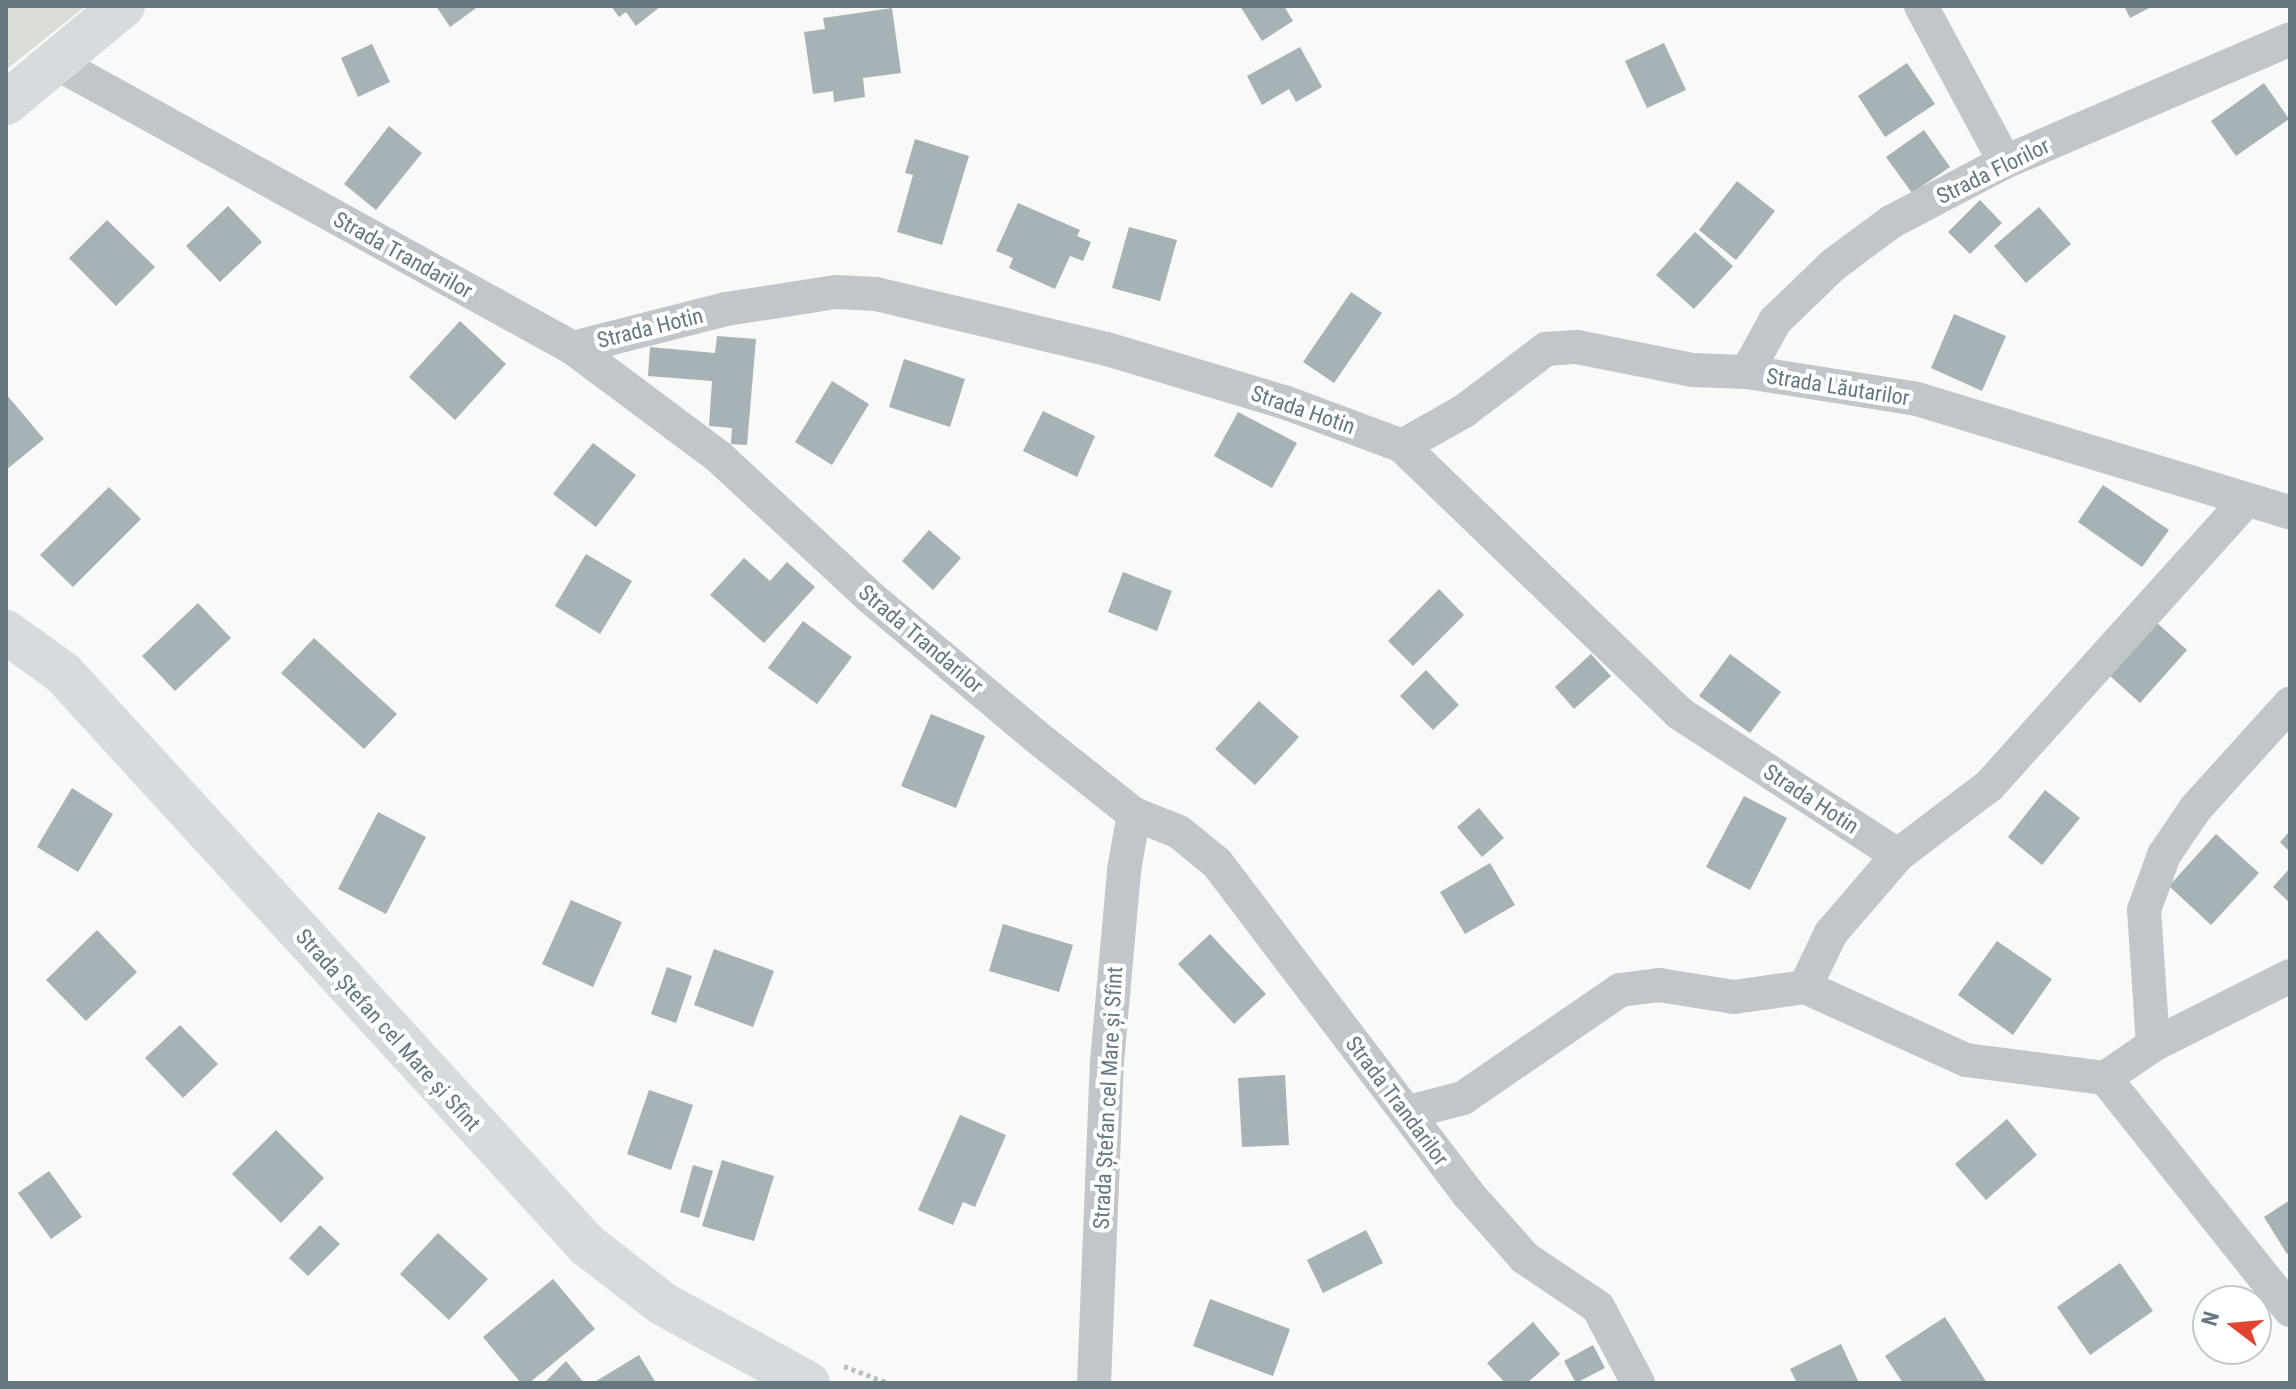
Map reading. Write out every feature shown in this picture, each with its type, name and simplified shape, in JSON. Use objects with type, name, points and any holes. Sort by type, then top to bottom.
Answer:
[{"type":"street","points":[[6,103],[123,6]]},
{"type":"street","points":[[1921,6],[2005,162]]},
{"type":"street","name":"Strada Florilor","points":[[1747,372],[1775,321],[1833,265],[1891,222],[2005,162],[2290,39]]},
{"type":"street","name":"Strada Trandarilor","points":[[53,61],[573,348],[719,457],[870,597],[1134,814],[1179,832],[1217,863],[1469,1195],[1525,1258],[1598,1307],[1638,1383]]},
{"type":"street","name":"Strada Hotin","points":[[573,348],[726,309],[836,292],[876,294],[1107,349],[1284,402],[1402,446],[1679,713],[1898,855]]},
{"type":"street","name":"Strada Lăutarilor","points":[[1402,446],[1464,411],[1546,349],[1577,347],[1692,370],[1747,372],[1917,399],[2290,512]]},
{"type":"street","points":[[1805,987],[1831,933],[1898,855],[1989,786],[2246,501]]},
{"type":"street","name":"Strada Ștefan cel Mare și Sfînt","points":[[6,632],[63,673],[587,1245],[663,1304],[808,1383]]},
{"type":"street","points":[[2153,1045],[2144,910],[2164,855],[2195,809],[2290,704]]},
{"type":"street","name":"Strada Ștefan cel Mare și Sfînt","points":[[1094,1383],[1107,1062],[1134,814]]},
{"type":"street","points":[[1409,1112],[1463,1098],[1620,990],[1659,985],[1734,997],[1805,987],[1966,1060],[2105,1078],[2153,1045],[2290,976]]},
{"type":"street","points":[[2105,1078],[2290,1310]]},
{"type":"shaded area","points":[[6,6],[86,6],[6,70]]},
{"type":"building","points":[[436,6],[479,6],[450,27]]},
{"type":"building","points":[[611,6],[661,6],[636,26],[626,12],[619,17]]},
{"type":"building","points":[[1240,6],[1284,6],[1293,21],[1262,41]]},
{"type":"building","points":[[2124,6],[2153,6],[2130,18]]},
{"type":"building","points":[[892,8],[901,73],[863,78],[865,97],[834,102],[833,91],[813,94],[804,32],[825,29],[823,18]]},
{"type":"building","points":[[1664,43],[1686,90],[1647,108],[1625,61]]},
{"type":"building","points":[[372,44],[390,82],[358,97],[341,58]]},
{"type":"building","points":[[1300,47],[1322,87],[1296,102],[1289,89],[1262,105],[1247,76]]},
{"type":"building","points":[[1907,63],[1935,104],[1885,137],[1858,96]]},
{"type":"building","points":[[2264,83],[2289,119],[2236,156],[2211,121]]},
{"type":"building","points":[[389,126],[422,153],[376,210],[344,184]]},
{"type":"building","points":[[1924,130],[1950,167],[1912,193],[1886,157]]},
{"type":"building","points":[[915,139],[969,156],[942,245],[897,232],[913,175],[905,173]]},
{"type":"building","points":[[1737,181],[1775,211],[1736,260],[1699,230]]},
{"type":"building","points":[[1980,200],[2002,223],[1970,254],[1948,232]]},
{"type":"building","points":[[1018,203],[1080,230],[1077,236],[1091,242],[1083,261],[1070,256],[1055,289],[1009,268],[1013,258],[996,251]]},
{"type":"building","points":[[228,206],[262,242],[220,282],[186,246]]},
{"type":"building","points":[[2039,207],[2071,244],[2026,283],[1994,246]]},
{"type":"building","points":[[107,220],[155,267],[116,306],[69,258]]},
{"type":"building","points":[[1129,227],[1177,240],[1160,301],[1112,288]]},
{"type":"building","points":[[1695,232],[1733,266],[1694,309],[1656,275]]},
{"type":"building","points":[[1351,292],[1382,313],[1334,383],[1303,362]]},
{"type":"building","points":[[1954,314],[2006,336],[1982,391],[1931,368]]},
{"type":"building","points":[[460,321],[506,364],[455,420],[409,377]]},
{"type":"building","points":[[717,336],[756,339],[747,445],[731,444],[732,428],[709,426],[712,381],[648,376],[650,347],[715,353]]},
{"type":"building","points":[[904,359],[965,379],[950,427],[889,407]]},
{"type":"building","points":[[832,381],[869,404],[832,465],[795,442]]},
{"type":"building","points":[[6,394],[44,439],[6,470]]},
{"type":"building","points":[[1043,411],[1095,436],[1077,477],[1023,451]]},
{"type":"building","points":[[1238,412],[1297,443],[1272,488],[1214,456]]},
{"type":"building","points":[[593,443],[636,475],[596,527],[553,494]]},
{"type":"building","points":[[2103,485],[2169,530],[2142,567],[2078,522]]},
{"type":"building","points":[[109,487],[141,519],[73,587],[40,555]]},
{"type":"building","points":[[929,530],[961,558],[933,590],[902,561]]},
{"type":"building","points":[[586,554],[632,581],[600,634],[555,606]]},
{"type":"building","points":[[744,558],[770,581],[787,562],[815,587],[764,643],[710,595]]},
{"type":"building","points":[[1123,572],[1172,591],[1157,631],[1108,612]]},
{"type":"building","points":[[1439,589],[1464,615],[1413,666],[1388,641]]},
{"type":"building","points":[[198,603],[231,638],[175,691],[142,656]]},
{"type":"building","points":[[803,621],[852,657],[817,704],[768,668]]},
{"type":"building","points":[[2156,622],[2187,650],[2140,703],[2109,675]]},
{"type":"building","points":[[314,638],[397,714],[364,749],[281,673]]},
{"type":"building","points":[[1591,654],[1611,676],[1574,709],[1555,687]]},
{"type":"building","points":[[1730,654],[1781,692],[1750,733],[1699,696]]},
{"type":"building","points":[[1426,670],[1459,705],[1433,730],[1400,696]]},
{"type":"building","points":[[1259,701],[1299,737],[1255,785],[1215,749]]},
{"type":"building","points":[[931,714],[985,736],[956,808],[901,786]]},
{"type":"building","points":[[72,788],[113,814],[78,872],[37,847]]},
{"type":"building","points":[[2045,790],[2080,818],[2042,865],[2008,837]]},
{"type":"building","points":[[1744,796],[1787,818],[1750,890],[1706,867]]},
{"type":"building","points":[[1479,808],[1504,838],[1482,857],[1457,827]]},
{"type":"building","points":[[378,812],[426,837],[386,914],[338,889]]},
{"type":"building","points":[[2290,831],[2290,852],[2280,842]]},
{"type":"building","points":[[2216,834],[2259,873],[2211,925],[2169,886]]},
{"type":"building","points":[[1490,863],[1515,905],[1465,934],[1440,892]]},
{"type":"building","points":[[2290,868],[2290,903],[2273,887]]},
{"type":"building","points":[[571,900],[622,922],[593,987],[542,964]]},
{"type":"building","points":[[1003,924],[1073,945],[1059,992],[989,971]]},
{"type":"building","points":[[97,930],[137,972],[86,1021],[46,980]]},
{"type":"building","points":[[1210,934],[1266,994],[1234,1024],[1178,964]]},
{"type":"building","points":[[1997,941],[2052,979],[2013,1035],[1958,995]]},
{"type":"building","points":[[714,949],[774,971],[753,1027],[694,1005]]},
{"type":"building","points":[[667,967],[692,976],[676,1023],[651,1014]]},
{"type":"building","points":[[180,1025],[218,1064],[183,1098],[145,1058]]},
{"type":"building","points":[[1285,1075],[1289,1145],[1242,1147],[1238,1078]]},
{"type":"building","points":[[649,1090],[693,1105],[671,1170],[627,1154]]},
{"type":"building","points":[[960,1115],[1006,1135],[975,1207],[963,1202],[953,1225],[918,1210]]},
{"type":"building","points":[[2007,1119],[2037,1155],[1986,1200],[1955,1164]]},
{"type":"building","points":[[276,1130],[324,1178],[281,1223],[232,1174]]},
{"type":"building","points":[[722,1160],[774,1176],[754,1241],[702,1226]]},
{"type":"building","points":[[693,1165],[713,1171],[699,1218],[680,1212]]},
{"type":"building","points":[[49,1171],[82,1217],[51,1239],[18,1193]]},
{"type":"building","points":[[2290,1200],[2290,1252],[2287,1254],[2264,1217]]},
{"type":"building","points":[[320,1225],[340,1244],[308,1276],[289,1258]]},
{"type":"building","points":[[1366,1230],[1383,1263],[1323,1293],[1307,1260]]},
{"type":"building","points":[[438,1233],[488,1279],[449,1320],[400,1274]]},
{"type":"building","points":[[2120,1263],[2153,1311],[2090,1355],[2057,1307]]},
{"type":"building","points":[[553,1279],[595,1329],[529,1383],[521,1383],[483,1337]]},
{"type":"building","points":[[1210,1299],[1290,1329],[1273,1376],[1193,1346]]},
{"type":"building","points":[[1945,1317],[1987,1383],[1903,1383],[1885,1356]]},
{"type":"building","points":[[1533,1322],[1560,1354],[1527,1383],[1505,1383],[1487,1363]]},
{"type":"building","points":[[1841,1344],[1859,1383],[1797,1383],[1790,1369]]},
{"type":"building","points":[[1593,1345],[1605,1368],[1576,1383],[1564,1361]]},
{"type":"building","points":[[639,1355],[656,1383],[593,1383]]},
{"type":"building","points":[[566,1361],[584,1383],[544,1383]]}]
